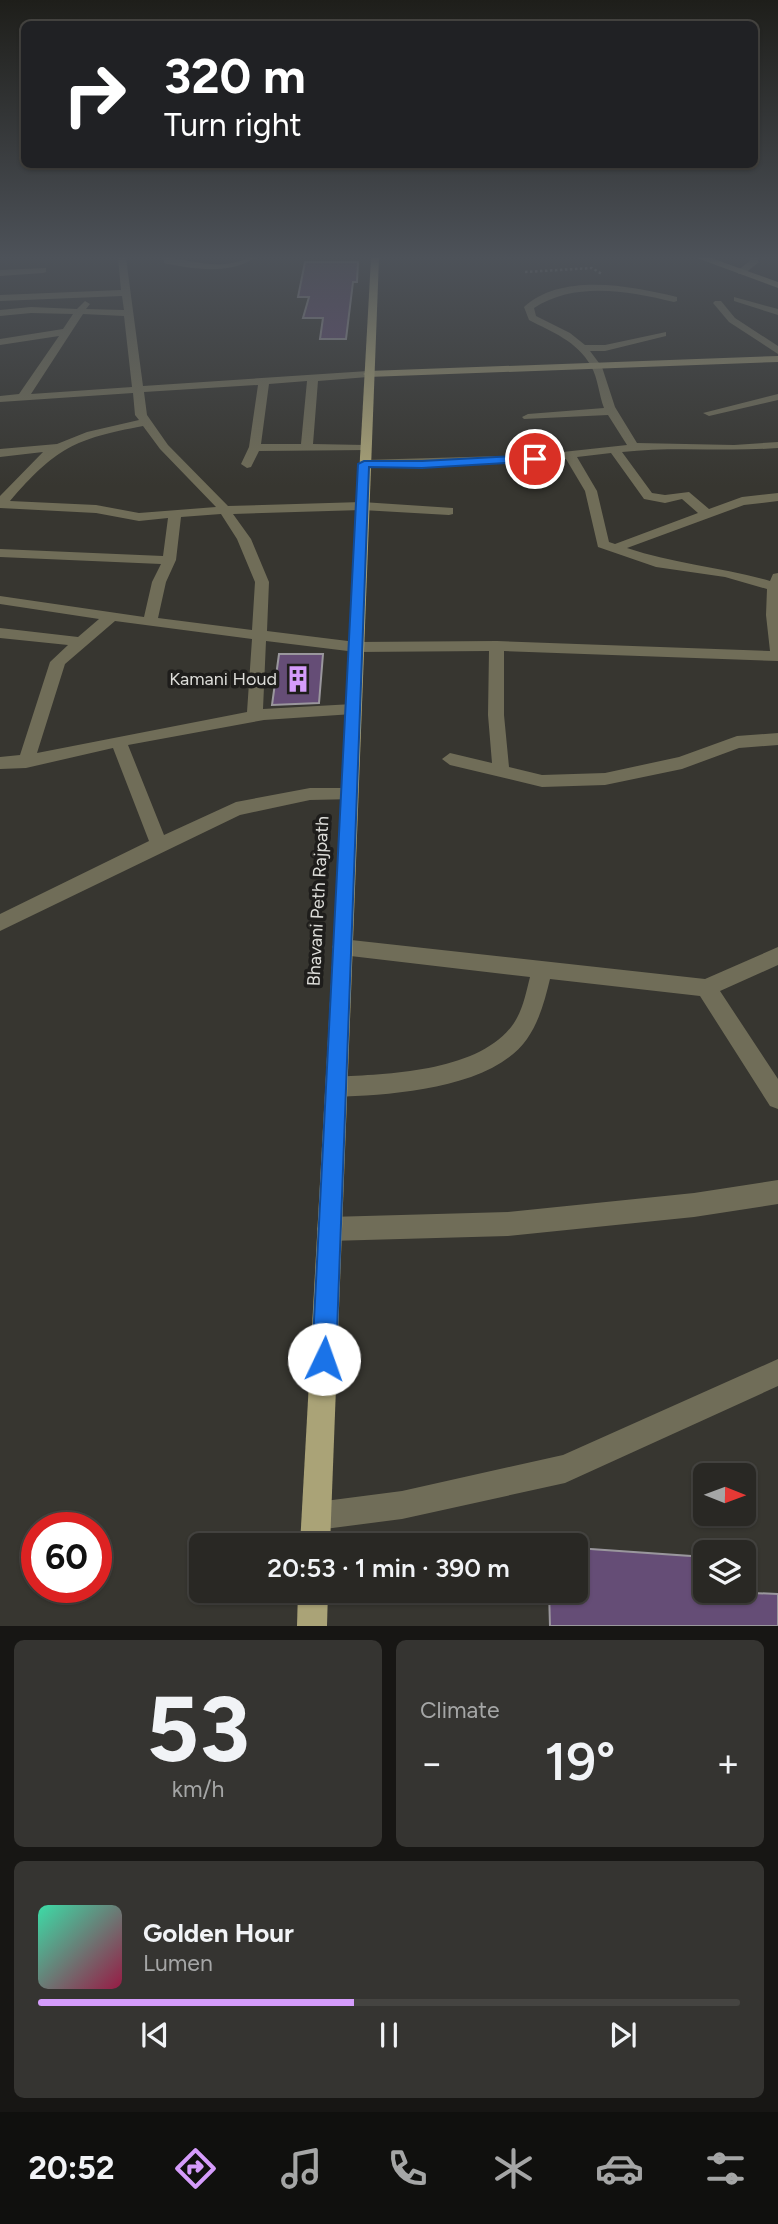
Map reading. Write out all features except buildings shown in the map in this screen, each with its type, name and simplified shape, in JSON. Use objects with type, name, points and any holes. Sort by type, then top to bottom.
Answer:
[{"type":"main road","name":"Bhavani Peth Rajpath","points":[[316,1533],[370,334]]},
{"type":"main road","points":[[368,374],[778,359]]},
{"type":"main road","points":[[312,1626],[313,1603]]},
{"type":"street","points":[[0,342],[54,334]]},
{"type":"street","points":[[23,397],[65,334]]},
{"type":"street","points":[[130,334],[141,415],[164,447],[224,510],[244,539],[262,582],[255,717]]},
{"type":"street","points":[[565,334],[583,348],[597,367],[611,411],[634,447]]},
{"type":"street","points":[[583,348],[605,348],[663,334]]},
{"type":"street","points":[[753,334],[778,351]]},
{"type":"street","points":[[0,399],[368,374]]},
{"type":"street","points":[[307,447],[313,378]]},
{"type":"street","points":[[247,464],[255,447],[264,381]]},
{"type":"street","points":[[709,412],[778,397]]},
{"type":"street","points":[[528,416],[611,411]]},
{"type":"street","points":[[0,504],[39,461],[60,447],[94,431],[146,422]]},
{"type":"street","points":[[255,447],[307,447],[422,464],[570,455],[634,447],[778,445]]},
{"type":"street","points":[[0,453],[60,447]]},
{"type":"street","points":[[615,450],[648,496],[665,499],[685,495],[707,514]]},
{"type":"street","points":[[0,600],[258,637],[356,647],[496,646],[778,654],[773,625],[776,582],[661,564],[603,544],[591,491],[570,455]]},
{"type":"street","points":[[615,548],[742,502],[778,497]]},
{"type":"street","points":[[0,504],[96,509],[139,517],[224,510],[362,506],[449,510]]},
{"type":"street","points":[[150,622],[159,582],[169,560],[175,514]]},
{"type":"street","points":[[0,552],[169,560]]},
{"type":"street","points":[[26,762],[58,662],[112,616]]},
{"type":"street","points":[[0,633],[82,642]]},
{"type":"street","points":[[496,646],[496,715],[501,771]]},
{"type":"street","points":[[0,763],[26,762],[118,741],[255,717],[308,709],[353,709]]},
{"type":"street","points":[[450,759],[542,781],[605,779],[681,763],[737,742],[778,739]]},
{"type":"street","points":[[118,741],[160,844]]},
{"type":"street","points":[[0,923],[236,809],[310,794],[349,794]]},
{"type":"street","points":[[342,947],[706,988],[778,956]]},
{"type":"street","points":[[336,1087],[392,1085],[491,1058],[516,1037],[531,1011],[542,969]]},
{"type":"street","points":[[706,988],[778,1098]]},
{"type":"street","points":[[330,1229],[508,1224],[694,1205],[778,1192]]},
{"type":"street","points":[[317,1516],[402,1505],[565,1469],[778,1372]]},
{"type":"place","name":"Kamani Houd","points":[[298,679]]},
{"type":"route","points":[[324,1359],[364,464],[535,459]]}]
